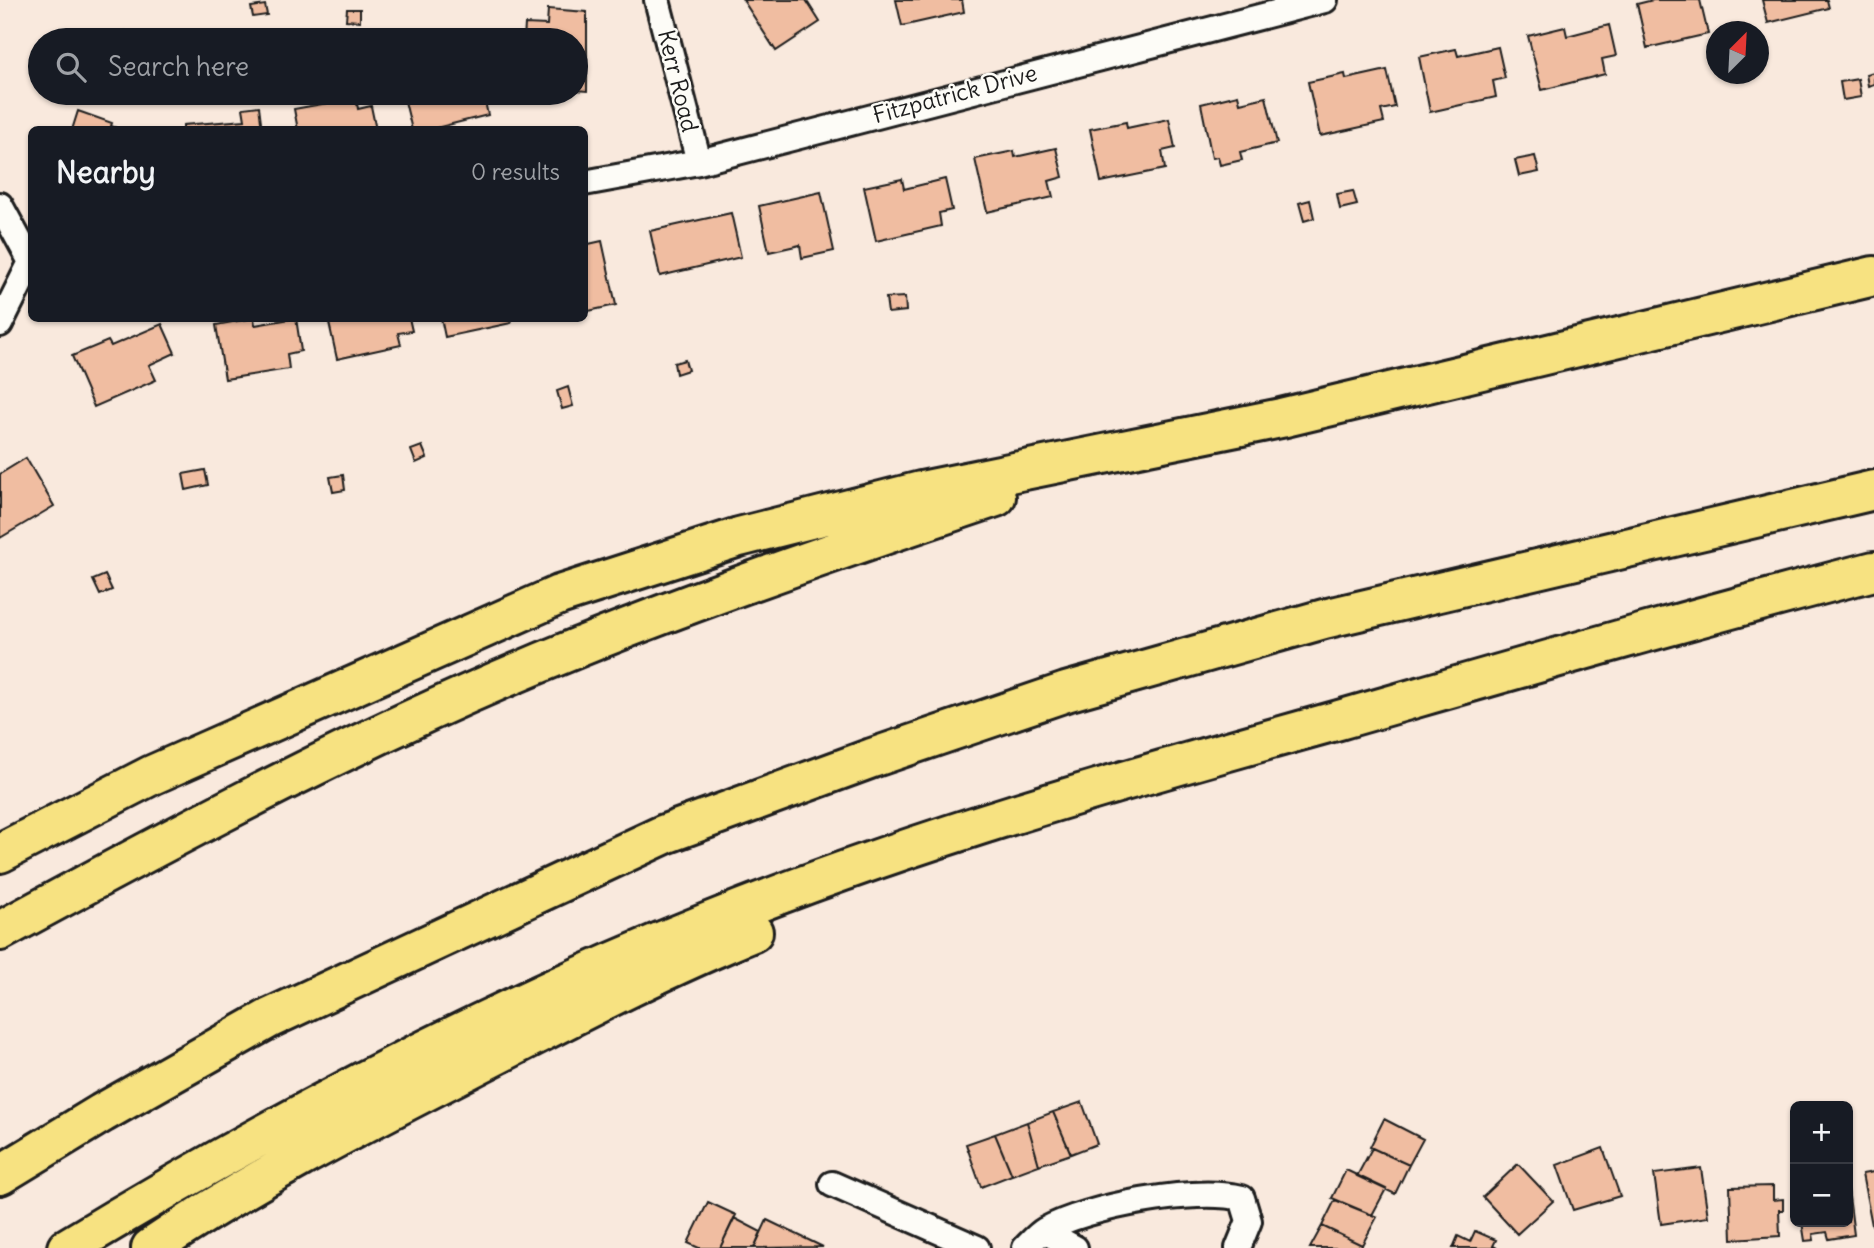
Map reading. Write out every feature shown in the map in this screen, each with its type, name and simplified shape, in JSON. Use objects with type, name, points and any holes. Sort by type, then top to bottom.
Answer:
[{"type":"highway","points":[[0,931],[180,832],[337,755],[578,647],[789,567],[1000,495],[1281,418],[1874,276]]},
{"type":"highway","points":[[0,852],[152,775],[559,595],[738,537],[921,491],[1281,418]]},
{"type":"highway","points":[[0,1175],[102,1113],[282,1012],[666,834],[872,758],[1066,692],[1324,619],[1874,490]]},
{"type":"highway","points":[[67,1248],[313,1107],[526,1002],[707,922],[910,846],[1097,787],[1684,620],[1874,571]]},
{"type":"highway","points":[[152,1248],[216,1204],[330,1141],[718,946],[919,866],[1101,798],[1345,718]]},
{"type":"street","name":"Kerr Road","points":[[657,0],[699,162]]},
{"type":"street","name":"Fitzpatrick Drive","points":[[588,182],[699,162],[1325,0]]},
{"type":"street","points":[[0,205],[28,256]]},
{"type":"street","points":[[0,324],[28,268]]},
{"type":"street","points":[[832,1184],[977,1248]]},
{"type":"street","points":[[1025,1248],[1044,1231],[1088,1212],[1182,1196],[1224,1194],[1242,1198],[1250,1221],[1238,1248]]},
{"type":"street","points":[[1044,1231],[1075,1248]]},
{"type":"building","points":[[743,0],[806,0],[820,22],[776,51]]},
{"type":"building","points":[[896,0],[962,0],[964,12],[902,26]]},
{"type":"building","points":[[1653,0],[1700,0],[1706,34],[1647,48],[1637,4]]},
{"type":"building","points":[[1762,0],[1827,0],[1829,8],[1767,21]]},
{"type":"building","points":[[265,5],[267,15],[253,17],[251,7]]},
{"type":"building","points":[[347,9],[360,9],[360,21],[346,20]]},
{"type":"building","points":[[548,9],[587,12],[587,28],[525,28],[525,24],[547,25]]},
{"type":"building","points":[[1609,25],[1616,56],[1602,59],[1605,74],[1542,90],[1528,36],[1565,27],[1567,36]]},
{"type":"building","points":[[1498,47],[1505,78],[1493,81],[1496,97],[1430,112],[1419,57],[1456,49],[1458,56]]},
{"type":"building","points":[[1387,70],[1395,107],[1381,110],[1384,122],[1320,136],[1308,82],[1345,74],[1346,79]]},
{"type":"building","points":[[1874,72],[1874,84],[1868,86],[1866,74]]},
{"type":"building","points":[[1858,79],[1861,97],[1843,100],[1840,82]]},
{"type":"building","points":[[1238,95],[1240,103],[1266,97],[1277,143],[1240,152],[1242,160],[1220,165],[1218,157],[1212,158],[1201,104]]},
{"type":"building","points":[[317,105],[357,105],[358,109],[371,106],[375,126],[297,126],[294,109]]},
{"type":"building","points":[[406,105],[486,105],[488,115],[444,126],[411,126]]},
{"type":"building","points":[[259,106],[262,126],[183,126],[245,120],[243,108]]},
{"type":"building","points":[[78,111],[112,123],[111,126],[73,126]]},
{"type":"building","points":[[1169,119],[1175,148],[1162,151],[1165,169],[1101,182],[1090,129],[1126,122],[1127,128]]},
{"type":"building","points":[[1056,148],[1063,177],[1049,181],[1053,197],[987,212],[975,159],[1014,151],[1015,157]]},
{"type":"building","points":[[1535,156],[1539,172],[1519,176],[1515,160]]},
{"type":"building","points":[[902,179],[904,189],[945,179],[952,210],[939,213],[941,226],[876,241],[864,187]]},
{"type":"building","points":[[1353,191],[1357,205],[1340,209],[1337,194]]},
{"type":"building","points":[[821,192],[834,251],[802,258],[800,245],[769,252],[759,206]]},
{"type":"building","points":[[1310,200],[1314,218],[1304,221],[1299,203]]},
{"type":"building","points":[[731,213],[741,257],[660,276],[650,231]]},
{"type":"building","points":[[602,241],[616,305],[588,311],[588,244]]},
{"type":"building","points":[[905,297],[906,311],[888,313],[886,298]]},
{"type":"building","points":[[232,322],[255,322],[255,325],[297,322],[301,351],[287,354],[289,369],[225,379],[216,325]]},
{"type":"building","points":[[329,322],[410,322],[412,331],[398,333],[401,345],[337,359]]},
{"type":"building","points":[[442,322],[511,322],[511,323],[445,337]]},
{"type":"building","points":[[162,324],[175,353],[149,365],[156,380],[94,407],[72,356],[108,341],[111,346]]},
{"type":"building","points":[[685,360],[688,370],[676,374],[674,363]]},
{"type":"building","points":[[568,387],[573,406],[562,409],[557,391]]},
{"type":"building","points":[[422,446],[427,458],[416,463],[411,450]]},
{"type":"building","points":[[26,458],[54,506],[0,538],[0,474]]},
{"type":"building","points":[[205,470],[208,485],[186,490],[183,474]]},
{"type":"building","points":[[343,475],[345,490],[333,492],[330,477]]},
{"type":"building","points":[[105,575],[112,590],[100,595],[93,580]]},
{"type":"building","points":[[1082,1102],[1097,1144],[1071,1154],[1053,1112]]},
{"type":"building","points":[[1053,1112],[1071,1154],[1039,1165],[1027,1122]]},
{"type":"building","points":[[1384,1119],[1423,1139],[1409,1165],[1370,1147]]},
{"type":"building","points":[[1027,1122],[1039,1165],[1012,1175],[995,1134]]},
{"type":"building","points":[[995,1134],[1012,1175],[981,1187],[966,1144]]},
{"type":"building","points":[[1372,1148],[1409,1165],[1395,1194],[1357,1176]]},
{"type":"building","points":[[1603,1148],[1620,1196],[1573,1210],[1557,1165]]},
{"type":"building","points":[[1518,1164],[1553,1201],[1517,1234],[1483,1197]]},
{"type":"building","points":[[1701,1168],[1708,1217],[1661,1224],[1654,1174]]},
{"type":"building","points":[[1346,1170],[1386,1189],[1372,1215],[1332,1198]]},
{"type":"building","points":[[1874,1172],[1874,1225],[1872,1225],[1862,1174]]},
{"type":"building","points":[[1773,1186],[1773,1200],[1783,1199],[1783,1210],[1779,1210],[1780,1236],[1732,1239],[1730,1187]]},
{"type":"building","points":[[1335,1200],[1377,1217],[1362,1245],[1322,1226]]},
{"type":"building","points":[[708,1202],[736,1215],[720,1248],[699,1248],[688,1243]]},
{"type":"building","points":[[734,1218],[761,1232],[754,1248],[720,1248]]},
{"type":"building","points":[[767,1220],[823,1247],[754,1248]]},
{"type":"building","points":[[1322,1226],[1362,1245],[1361,1248],[1310,1248]]},
{"type":"building","points":[[1803,1227],[1853,1227],[1854,1235],[1829,1239],[1827,1232],[1813,1234],[1814,1240],[1805,1241]]},
{"type":"building","points":[[1475,1231],[1496,1240],[1493,1246],[1497,1248],[1453,1248],[1458,1236],[1470,1242]]}]
